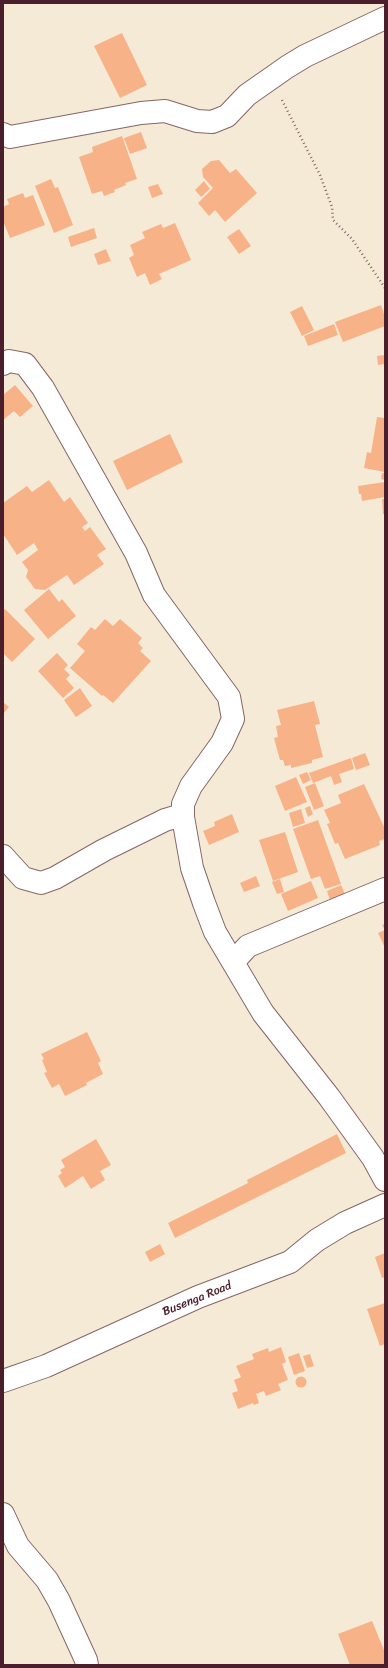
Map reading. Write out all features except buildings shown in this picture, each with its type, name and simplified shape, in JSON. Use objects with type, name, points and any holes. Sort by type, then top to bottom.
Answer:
[{"type":"street","points":[[3,134],[10,137],[141,112],[165,111],[197,121],[212,122],[227,116],[248,95],[305,56],[385,18]]},
{"type":"street","points":[[3,364],[9,361],[25,364],[43,388],[136,554],[154,595],[229,697],[233,719],[222,743],[191,786],[183,804],[183,817],[192,868],[215,932],[263,1012],[329,1097],[373,1158],[385,1180]]},
{"type":"street","points":[[3,856],[23,878],[40,883],[56,878],[104,850],[165,820],[175,817],[183,817]]},
{"type":"street","points":[[233,962],[248,946],[385,889]]},
{"type":"street","name":"Busenga Road","points":[[3,1381],[46,1366],[198,1297],[290,1262],[317,1240],[345,1224],[385,1205]]},
{"type":"street","points":[[3,1514],[18,1546],[47,1580],[59,1601],[87,1665]]},
{"type":"path","points":[[270,79],[290,114],[320,174],[332,207],[332,220],[352,239],[385,288]]}]
